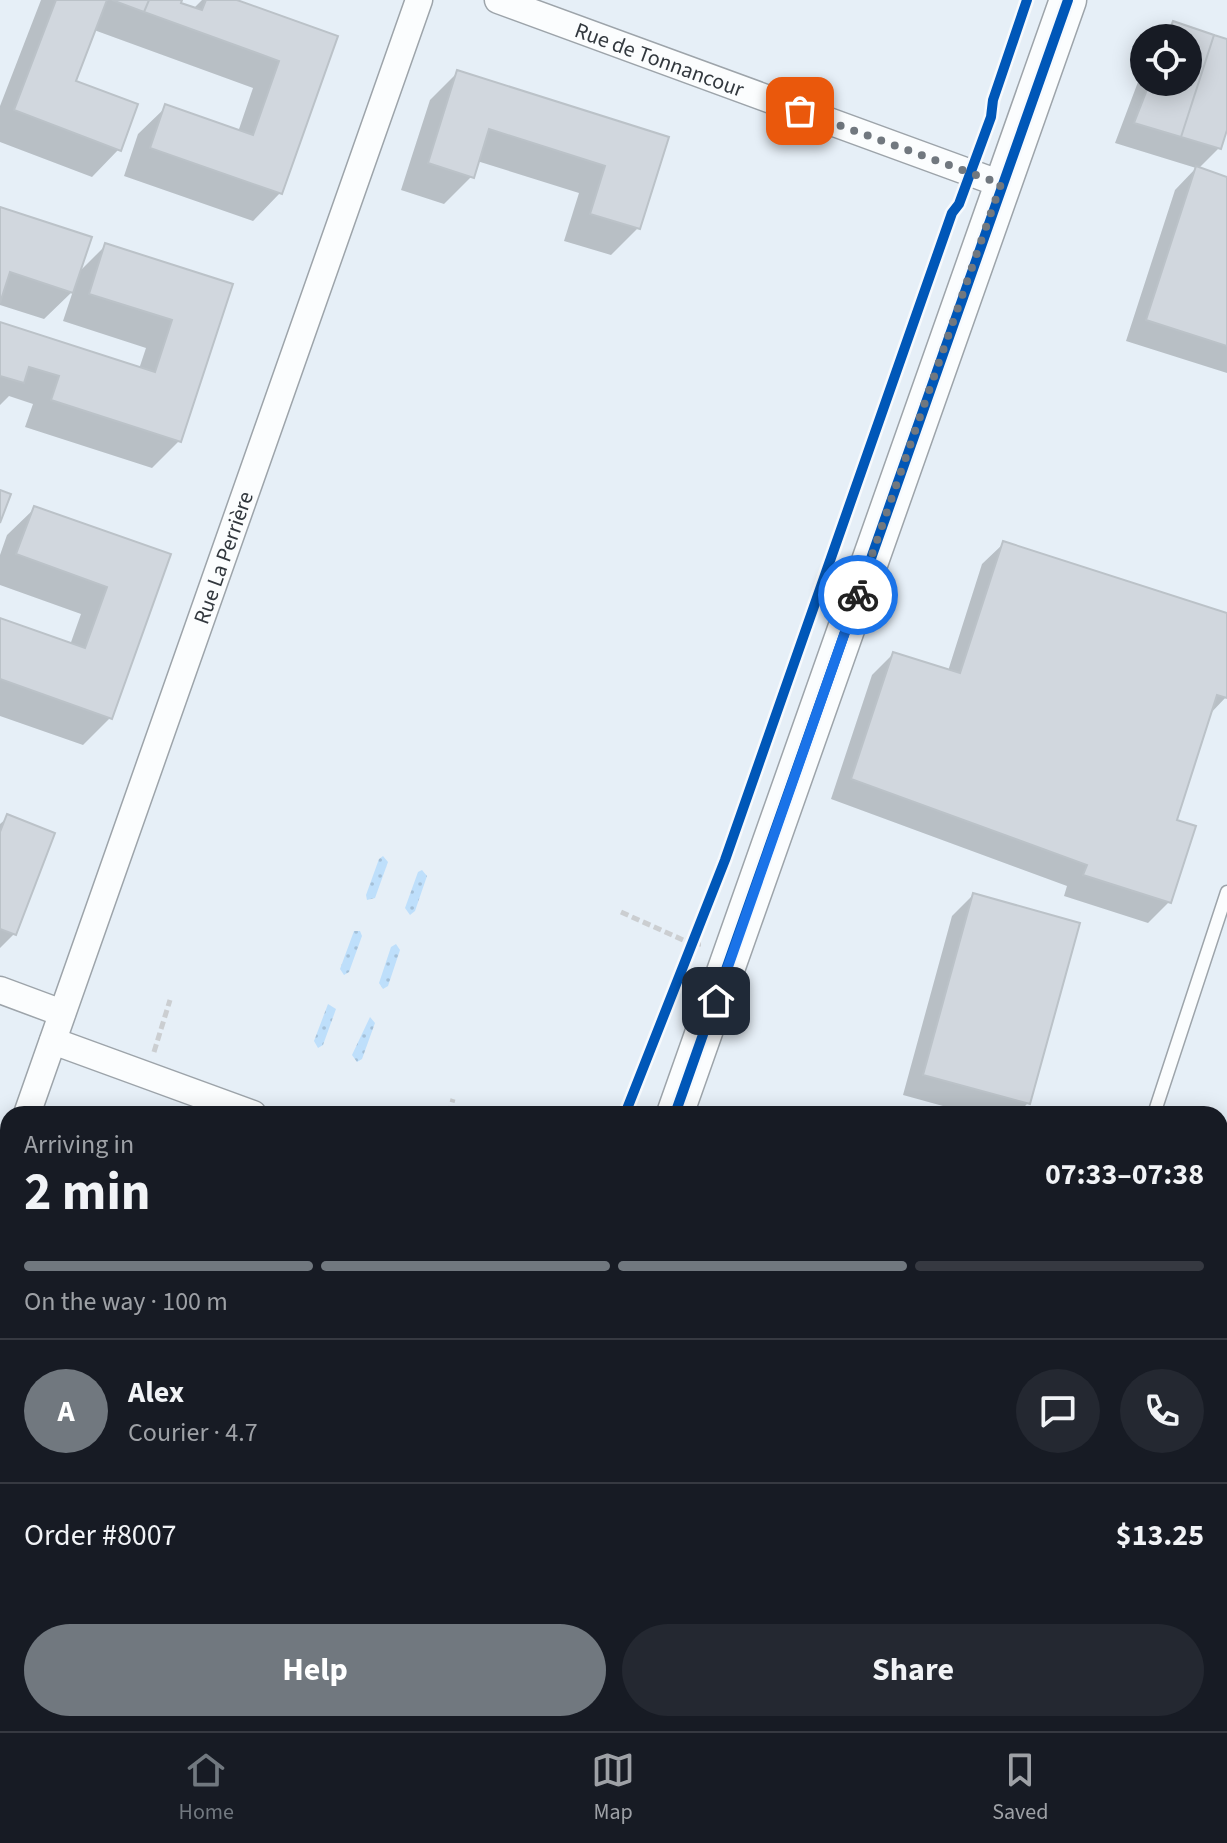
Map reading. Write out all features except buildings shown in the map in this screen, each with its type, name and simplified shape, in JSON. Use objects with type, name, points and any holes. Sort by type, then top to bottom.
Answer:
[{"type":"street","name":"Rue La Perrière","points":[[30,1106],[419,0]]},
{"type":"street","name":"Rue de Tonnancour","points":[[498,0],[1001,184]]},
{"type":"street","points":[[678,1106],[1068,0]]},
{"type":"street","points":[[0,990],[62,1013]]},
{"type":"street","points":[[53,1041],[231,1106]]},
{"type":"lane","points":[[1157,1106],[1227,892]]},
{"type":"path","points":[[621,912],[692,944],[736,945]]},
{"type":"path","points":[[687,957],[698,930]]},
{"type":"path","points":[[155,1048],[170,1000]]},
{"type":"path","points":[[451,1106],[453,1099]]},
{"type":"shaded area","points":[[383,856],[388,862],[375,898],[367,900],[379,859]]},
{"type":"shaded area","points":[[422,870],[427,876],[415,911],[410,915],[405,908],[418,872]]},
{"type":"shaded area","points":[[354,931],[360,931],[362,936],[349,972],[344,975],[340,969]]},
{"type":"shaded area","points":[[396,944],[400,950],[388,986],[383,989],[379,983],[391,947]]},
{"type":"shaded area","points":[[328,1004],[336,1009],[323,1045],[318,1048],[314,1041]]},
{"type":"shaded area","points":[[370,1017],[375,1023],[362,1059],[357,1062],[352,1055]]},
{"type":"cycle path","points":[[628,1106],[725,860],[952,213],[959,204],[991,117],[993,100],[1027,0]]},
{"type":"cycle path","points":[[678,1106],[1068,0]]},
{"type":"way so far","points":[[800,111],[1001,184],[858,595]]},
{"type":"route","points":[[716,1001],[858,595]]}]
